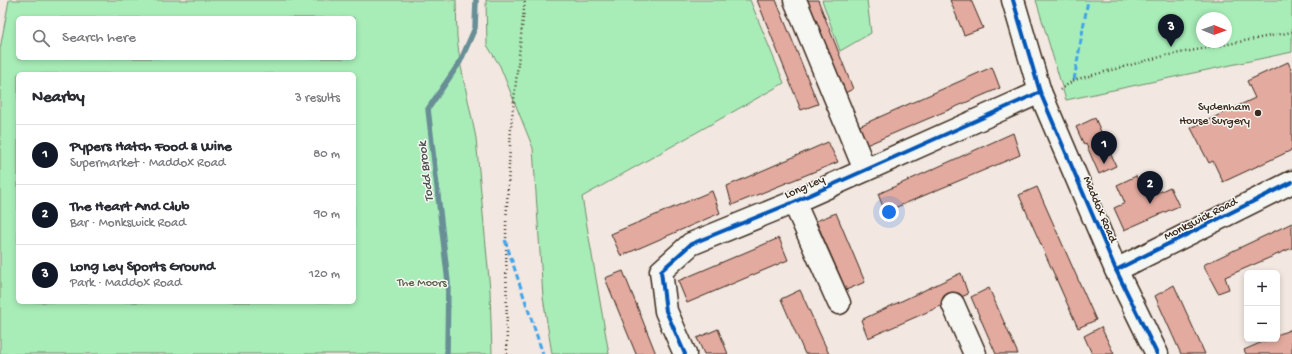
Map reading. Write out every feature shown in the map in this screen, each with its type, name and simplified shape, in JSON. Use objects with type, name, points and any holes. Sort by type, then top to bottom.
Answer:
[{"type":"street","points":[[795,0],[865,170]]},
{"type":"street","name":"Maddox Road","points":[[1013,0],[1041,97],[1116,270],[1157,354]]},
{"type":"street","name":"Long Ley","points":[[685,354],[666,311],[661,271],[691,244],[1041,97]]},
{"type":"street","name":"Monkswick Road","points":[[1116,270],[1292,182]]},
{"type":"street","name":"Long Ley","points":[[794,202],[839,304]]},
{"type":"street","points":[[953,304],[975,354]]},
{"type":"path","points":[[507,354],[506,224],[511,127],[525,0]]},
{"type":"path","points":[[1041,97],[1074,80],[1164,56],[1292,32]]},
{"type":"green space","name":"The Moors","points":[[9,0],[456,0],[457,37],[460,62],[476,138],[490,290],[492,354],[0,354],[0,49]]},
{"type":"green space","points":[[486,0],[750,0],[784,83],[582,197],[609,354],[552,354],[543,297],[533,148],[500,66],[487,45]]},
{"type":"green space","points":[[822,0],[867,0],[871,33],[840,51]]},
{"type":"green space","points":[[1036,0],[1292,0],[1292,52],[1066,100]]},
{"type":"building","points":[[757,0],[776,0],[818,104],[801,110]]},
{"type":"building","points":[[801,0],[818,0],[853,89],[841,95]]},
{"type":"building","points":[[950,0],[971,0],[983,28],[964,35]]},
{"type":"building","name":"Sydenham House Surgery","points":[[1288,62],[1292,71],[1292,150],[1223,182],[1213,161],[1209,163],[1191,128],[1255,98],[1247,81]]},
{"type":"building","points":[[992,67],[1000,88],[864,146],[857,127]]},
{"type":"building","points":[[1095,118],[1116,166],[1099,174],[1086,144],[1084,145],[1076,127]]},
{"type":"building","points":[[1013,133],[1020,155],[885,212],[878,194]]},
{"type":"building","points":[[828,142],[838,162],[732,205],[727,186]]},
{"type":"building","points":[[1136,176],[1146,198],[1170,187],[1179,206],[1124,230],[1114,208],[1125,203],[1117,185]]},
{"type":"building","points":[[1037,187],[1096,320],[1078,328],[1019,195]]},
{"type":"building","points":[[712,191],[720,213],[621,256],[611,234]]},
{"type":"building","points":[[836,213],[865,282],[846,290],[816,221]]},
{"type":"building","points":[[1292,223],[1292,248],[1225,277],[1229,289],[1218,293],[1203,265]]},
{"type":"building","points":[[779,238],[788,260],[687,303],[678,281]]},
{"type":"building","points":[[623,271],[656,354],[636,354],[605,278]]},
{"type":"building","points":[[961,273],[968,294],[868,338],[861,320]]},
{"type":"building","points":[[1174,285],[1205,354],[1181,354],[1155,296]]},
{"type":"building","points":[[989,288],[1018,354],[996,354],[971,297]]},
{"type":"building","points":[[800,290],[829,354],[805,354],[781,299]]},
{"type":"building","points":[[1101,327],[1114,354],[1092,354],[1084,336]]},
{"type":"building","points":[[718,329],[728,354],[704,354],[697,338]]},
{"type":"building","points":[[1292,329],[1292,354],[1246,354],[1244,350],[1262,342],[1280,342],[1280,334]]},
{"type":"waterway","name":"Todd Brook","points":[[447,354],[448,282],[428,109],[460,62],[475,28],[476,0]]},
{"type":"marked path","points":[[1074,80],[1088,0]]},
{"type":"marked path","points":[[505,240],[543,354]]},
{"type":"cycle path","points":[[1013,0],[1040,92],[1116,270],[1157,354]]},
{"type":"cycle path","points":[[685,354],[666,311],[661,271],[691,244],[794,202],[1040,92]]},
{"type":"cycle path","points":[[1116,270],[1292,182]]},
{"type":"place","name":"Long Ley Sports Ground","points":[[1171,47]]},
{"type":"place","name":"Sydenham House Surgery","points":[[1258,113]]},
{"type":"place","name":"Pypers Hatch Food & Wine","points":[[1104,164]]},
{"type":"place","name":"The Heart And Club","points":[[1150,204]]}]
